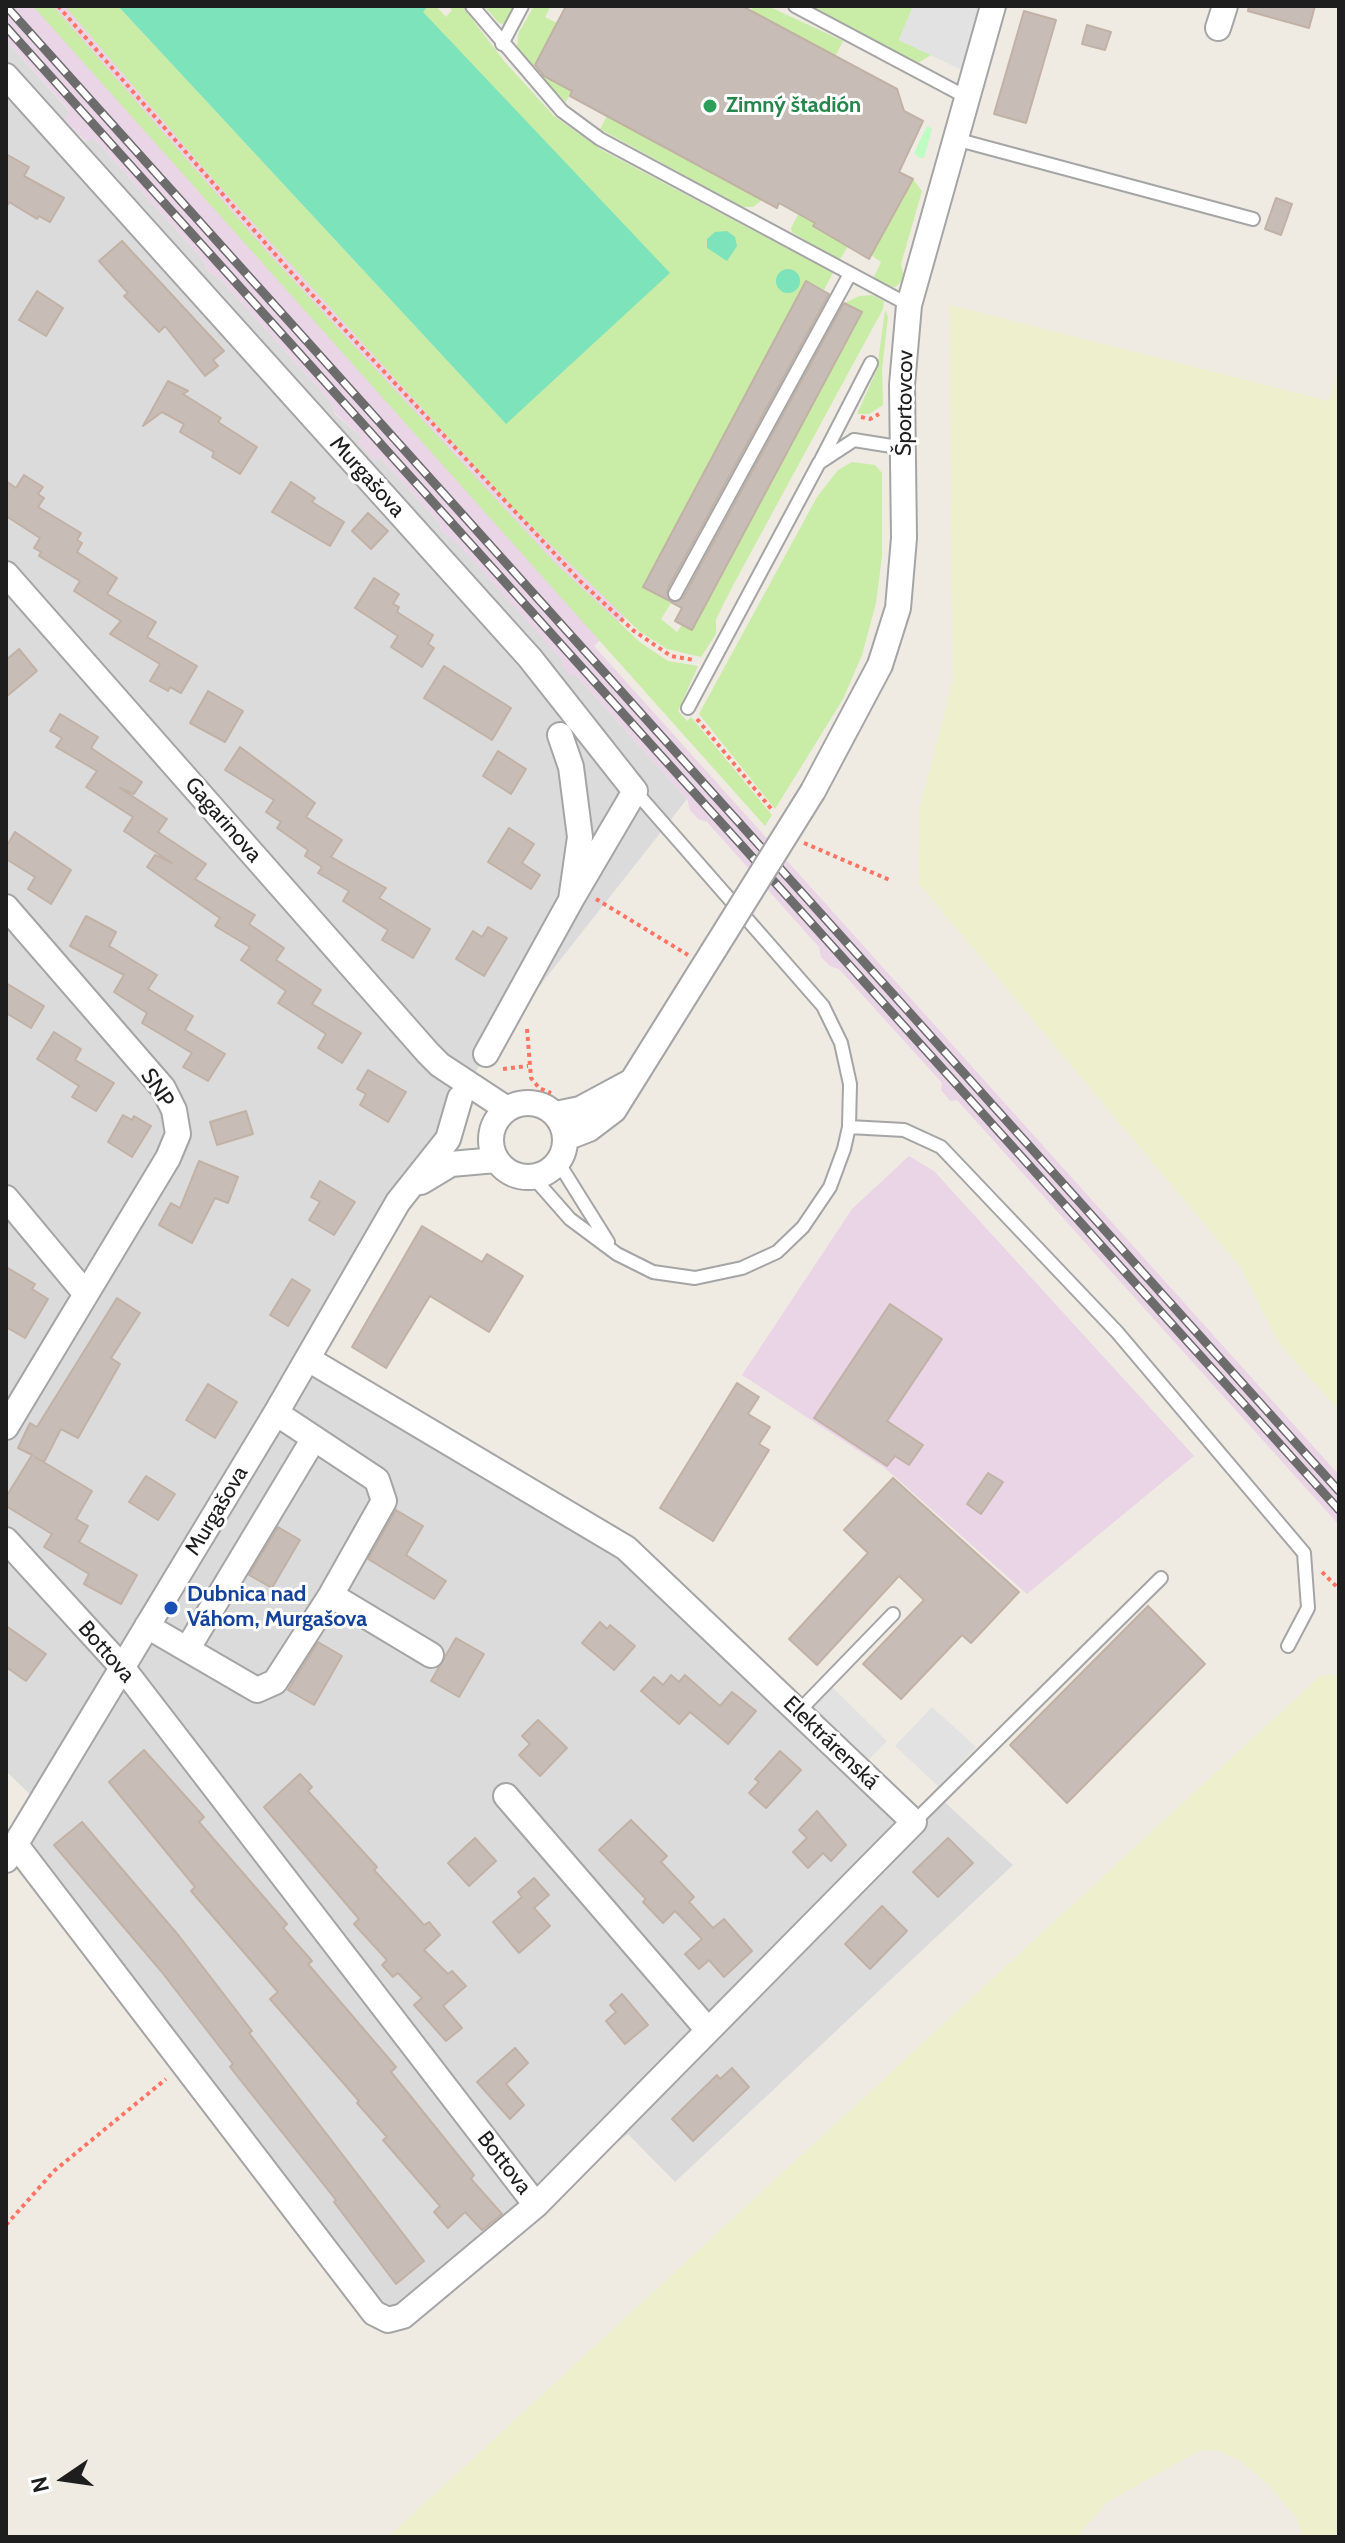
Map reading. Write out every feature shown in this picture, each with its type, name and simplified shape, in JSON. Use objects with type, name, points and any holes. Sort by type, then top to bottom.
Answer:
[{"type":"street","name":"Športovcov","points":[[566,1138],[589,1129],[614,1110],[634,1080],[703,952],[813,791],[880,665],[898,608],[904,538],[902,385],[909,305],[993,6]]},
{"type":"street","name":"Murgašova","points":[[6,76],[530,658],[635,791]]},
{"type":"street","name":"Gagarinova","points":[[9,589],[440,1065],[497,1122]]},
{"type":"street","points":[[560,735],[571,767],[580,837],[571,900]]},
{"type":"street","points":[[486,1054],[635,791]]},
{"type":"street","name":"SNP","points":[[6,907],[163,1088],[174,1110],[178,1134],[168,1158],[6,1427]]},
{"type":"street","name":"Gagarinova","points":[[440,1065],[460,1098],[497,1122]]},
{"type":"street","points":[[448,1139],[497,1122],[527,1102],[580,1109],[634,1080]]},
{"type":"street","name":"Murgašova","points":[[11,1852],[276,1413],[398,1202],[448,1139],[460,1098]]},
{"type":"street","points":[[497,1122],[496,1160],[512,1174],[533,1177],[558,1162],[566,1138],[554,1104]]},
{"type":"street","name":"Murgašova","points":[[398,1202],[433,1172],[470,1160],[496,1160]]},
{"type":"street","points":[[6,1198],[86,1294]]},
{"type":"street","name":"Elektrárenská","points":[[308,1359],[626,1548],[914,1822]]},
{"type":"street","points":[[147,1626],[257,1690],[275,1682],[331,1595],[384,1501],[377,1480],[276,1413]]},
{"type":"street","points":[[188,1648],[313,1440]]},
{"type":"street","name":"Bottova","points":[[6,1540],[122,1667],[536,2205],[403,2316],[388,2320],[374,2313],[185,2065],[11,1852]]},
{"type":"street","points":[[331,1595],[431,1655]]},
{"type":"street","points":[[506,1796],[708,2030]]},
{"type":"street","points":[[536,2205],[914,1822]]},
{"type":"lane","points":[[472,6],[562,111],[600,139],[909,305]]},
{"type":"lane","points":[[502,44],[522,6]]},
{"type":"lane","points":[[795,6],[968,98]]},
{"type":"lane","points":[[955,139],[1253,219]]},
{"type":"lane","points":[[675,594],[850,274]]},
{"type":"lane","points":[[688,708],[871,363]]},
{"type":"lane","points":[[819,463],[854,440],[904,448]]},
{"type":"lane","points":[[533,1177],[570,1219],[617,1254],[653,1272],[695,1278],[742,1268],[777,1252],[803,1227],[830,1187],[849,1127],[847,1070],[841,1043],[823,1006],[635,791]]},
{"type":"lane","points":[[849,1127],[904,1130],[941,1147],[1117,1332],[1304,1553],[1308,1608],[1288,1646]]},
{"type":"lane","points":[[558,1162],[588,1216],[617,1254]]},
{"type":"lane","points":[[914,1822],[1161,1578]]},
{"type":"lane","points":[[798,1712],[893,1614]]},
{"type":"path","points":[[58,6],[278,258],[581,582],[634,631],[671,656],[713,663]]},
{"type":"path","points":[[601,886],[594,898],[691,957],[703,952]]},
{"type":"path","points":[[518,1031],[526,1019],[531,1078],[554,1104]]},
{"type":"path","points":[[6,2225],[54,2171],[185,2065]]},
{"type":"shaded area","points":[[6,6],[91,6],[642,601],[594,646],[1339,1475],[1339,1525],[957,1100],[950,1101],[941,1090],[942,1083],[839,969],[830,966],[821,957],[819,947],[707,822],[698,819],[690,810],[687,799],[576,675],[570,675],[562,660],[457,543],[441,531],[440,524],[380,457],[375,461],[358,442],[362,437],[335,413],[332,403],[223,282],[207,270],[204,261],[94,138],[86,142],[65,119],[69,110],[6,40]]},
{"type":"shaded area","points":[[913,6],[980,6],[962,70],[899,40]]},
{"type":"shaded area","points":[[6,40],[69,111],[65,119],[85,142],[93,137],[204,261],[207,270],[223,282],[332,403],[335,414],[363,438],[359,442],[375,460],[380,457],[440,524],[441,531],[457,542],[563,660],[570,675],[575,674],[687,799],[486,1054],[309,1359],[626,1548],[914,1822],[939,1797],[1013,1865],[675,2182],[628,2134],[388,2320],[16,1845],[40,1804],[6,1771]]},
{"type":"shaded area","points":[[909,1156],[934,1171],[1194,1456],[1027,1594],[885,1468],[742,1375],[852,1209]]},
{"type":"shaded area","points":[[831,1686],[887,1741],[865,1764],[809,1709]]},
{"type":"shaded area","points":[[932,1707],[976,1747],[939,1787],[895,1746]]},
{"type":"green space","points":[[33,6],[53,6],[267,252],[556,564],[641,643],[668,661],[698,666],[678,711],[687,721],[691,717],[772,815],[765,826]]},
{"type":"green space","points":[[65,6],[118,6],[506,424],[422,11],[428,6],[436,6],[446,17],[452,10],[448,6],[462,6],[504,61],[554,116],[600,149],[833,273],[824,290],[806,281],[644,587],[671,603],[661,619],[677,632],[682,625],[692,629],[861,313],[845,303],[859,296],[872,295],[884,301],[883,309],[730,591],[716,619],[716,634],[701,657],[667,649],[639,631],[514,509],[212,178]]},
{"type":"green space","points":[[118,6],[428,6],[423,12],[670,273],[506,424]]},
{"type":"green space","points":[[484,6],[515,6],[505,24],[499,23]]},
{"type":"green space","points":[[534,6],[551,6],[545,17],[557,23],[532,69],[572,91],[566,102],[532,70],[517,48],[518,34]]},
{"type":"green space","points":[[754,6],[768,6],[843,41],[835,57],[751,11]]},
{"type":"green space","points":[[810,6],[913,6],[899,40],[931,55],[918,63]]},
{"type":"green space","points":[[607,116],[762,200],[753,207],[742,207],[600,129]]},
{"type":"green space","points":[[927,126],[932,129],[924,158],[919,158],[914,153]]},
{"type":"green space","points":[[816,179],[848,246],[839,261],[792,232],[791,228]]},
{"type":"green space","points":[[913,179],[922,191],[901,264],[904,278],[896,287],[884,286],[874,277],[881,262],[871,255]]},
{"type":"green space","points":[[727,231],[735,237],[737,246],[727,261],[707,248],[707,239],[715,232]]},
{"type":"green space","points":[[788,269],[797,272],[800,281],[797,290],[788,293],[779,290],[776,281],[779,272]]},
{"type":"green space","points":[[949,305],[1329,401],[1339,368],[1339,1411],[1279,1343],[1241,1268],[919,884],[920,807],[953,680]]},
{"type":"green space","points":[[885,310],[888,317],[882,369],[883,405],[869,414],[857,414],[877,369]]},
{"type":"green space","points":[[852,462],[875,465],[882,473],[882,556],[876,603],[862,655],[843,699],[775,809],[699,714],[817,497],[838,470]]},
{"type":"green space","points":[[1339,1674],[1339,2537],[1302,2537],[1297,2519],[1271,2487],[1239,2460],[1216,2450],[1199,2451],[1107,2502],[1077,2537],[388,2537],[1320,1676]]},
{"type":"building","name":"Zimný štadión","points":[[566,6],[742,6],[897,89],[904,111],[923,121],[899,172],[913,179],[869,259],[813,226],[815,223],[779,203],[777,208],[570,96],[572,91],[544,76],[535,65]]},
{"type":"building","points":[[1249,6],[1315,6],[1309,28],[1248,11]]},
{"type":"building","points":[[1024,11],[1056,20],[1026,123],[994,114]]},
{"type":"building","points":[[1087,25],[1111,32],[1105,50],[1082,44]]},
{"type":"building","points":[[6,154],[29,167],[24,176],[64,198],[50,222],[39,216],[37,219],[9,202],[6,208]]},
{"type":"building","points":[[1276,198],[1292,204],[1281,235],[1265,229]]},
{"type":"building","points":[[122,241],[224,351],[213,360],[218,366],[205,376],[165,326],[159,332],[124,296],[128,293],[99,261]]},
{"type":"building","points":[[806,281],[829,294],[667,590],[670,601],[643,587]]},
{"type":"building","points":[[37,291],[63,308],[46,336],[19,320]]},
{"type":"building","points":[[844,303],[862,312],[692,630],[675,621],[682,608],[671,602],[683,598]]},
{"type":"building","points":[[168,381],[188,391],[183,394],[221,418],[218,422],[257,447],[240,474],[212,457],[214,452],[180,432],[184,424],[162,412],[143,426]]},
{"type":"building","points":[[24,475],[43,487],[38,494],[44,498],[38,507],[81,533],[77,540],[82,543],[77,552],[117,578],[107,594],[156,622],[147,637],[197,666],[181,693],[170,687],[168,691],[150,681],[160,664],[110,634],[121,621],[74,591],[80,581],[39,556],[41,552],[34,548],[40,538],[6,516],[6,481],[16,488]]},
{"type":"building","points":[[291,482],[315,498],[312,502],[344,522],[330,546],[272,512]]},
{"type":"building","points":[[368,513],[388,531],[371,549],[352,531]]},
{"type":"building","points":[[374,578],[399,594],[393,604],[399,607],[397,612],[433,635],[428,644],[434,648],[422,667],[391,647],[398,636],[355,608]]},
{"type":"building","points":[[19,649],[37,671],[6,697],[6,660]]},
{"type":"building","points":[[444,666],[511,708],[492,740],[424,698]]},
{"type":"building","points":[[208,691],[243,711],[225,742],[190,723]]},
{"type":"building","points":[[60,714],[98,737],[91,748],[142,782],[134,794],[120,788],[167,819],[158,832],[206,864],[195,879],[255,915],[249,924],[284,948],[276,960],[321,990],[312,1004],[361,1033],[342,1063],[318,1048],[326,1034],[278,1003],[286,991],[241,960],[250,947],[215,926],[220,918],[147,867],[155,855],[172,863],[124,831],[133,817],[86,787],[97,771],[56,747],[62,738],[50,731]]},
{"type":"building","points":[[240,747],[315,803],[306,817],[342,840],[331,857],[386,888],[379,898],[430,929],[413,958],[382,940],[388,930],[343,901],[349,891],[318,873],[322,867],[305,856],[308,850],[277,828],[281,822],[266,812],[274,800],[225,770]]},
{"type":"building","points":[[498,751],[526,769],[511,794],[483,776]]},
{"type":"building","points":[[509,828],[534,844],[522,863],[540,875],[531,889],[488,862]]},
{"type":"building","points":[[15,832],[71,870],[51,904],[28,889],[35,877],[6,859],[6,847]]},
{"type":"building","points":[[86,916],[116,932],[109,946],[157,975],[148,989],[193,1016],[185,1030],[225,1054],[208,1081],[183,1067],[192,1053],[142,1023],[147,1013],[114,992],[124,975],[70,946]]},
{"type":"building","points":[[488,927],[507,938],[484,976],[456,959],[473,931],[482,937]]},
{"type":"building","points":[[6,983],[44,1006],[31,1028],[6,1013]]},
{"type":"building","points":[[54,1032],[81,1049],[75,1060],[114,1083],[96,1111],[72,1097],[79,1086],[37,1059]]},
{"type":"building","points":[[368,1070],[406,1092],[388,1122],[360,1105],[366,1094],[357,1089]]},
{"type":"building","points":[[246,1111],[253,1134],[217,1145],[210,1122]]},
{"type":"building","points":[[123,1115],[132,1120],[134,1116],[151,1126],[132,1157],[108,1142]]},
{"type":"building","points":[[199,1161],[238,1177],[228,1203],[215,1198],[192,1243],[159,1225],[171,1203],[180,1208]]},
{"type":"building","points":[[320,1181],[355,1202],[334,1235],[309,1220],[320,1202],[311,1197]]},
{"type":"building","points":[[422,1226],[482,1262],[487,1254],[523,1276],[489,1332],[430,1296],[386,1368],[352,1347]]},
{"type":"building","points":[[6,1267],[35,1284],[32,1289],[48,1299],[25,1338],[6,1327]]},
{"type":"building","points":[[292,1279],[310,1290],[288,1326],[270,1315]]},
{"type":"building","points":[[117,1298],[140,1313],[111,1358],[120,1364],[78,1438],[61,1429],[44,1462],[35,1457],[92,1491],[76,1519],[88,1526],[79,1542],[137,1575],[121,1604],[84,1584],[89,1574],[44,1547],[52,1534],[6,1506],[6,1497],[32,1455],[18,1448],[30,1423],[37,1427]]},
{"type":"building","points":[[890,1304],[942,1339],[887,1421],[923,1445],[909,1465],[895,1456],[887,1466],[814,1418]]},
{"type":"building","points":[[737,1383],[759,1397],[748,1414],[770,1427],[759,1444],[769,1450],[713,1541],[660,1508]]},
{"type":"building","points":[[208,1384],[237,1402],[215,1438],[186,1420]]},
{"type":"building","points":[[988,1473],[1003,1482],[981,1514],[967,1504]]},
{"type":"building","points":[[146,1476],[175,1494],[158,1520],[129,1502]]},
{"type":"building","points":[[893,1478],[1019,1592],[971,1643],[962,1635],[901,1699],[863,1664],[924,1600],[899,1576],[817,1665],[789,1639],[868,1553],[844,1530]]},
{"type":"building","points":[[396,1510],[423,1526],[406,1555],[446,1581],[434,1599],[368,1559]]},
{"type":"building","points":[[278,1527],[300,1540],[272,1588],[249,1575]]},
{"type":"building","points":[[1148,1606],[1205,1664],[1067,1803],[1010,1745]]},
{"type":"building","points":[[600,1622],[607,1629],[610,1625],[635,1646],[614,1670],[582,1643]]},
{"type":"building","points":[[6,1626],[46,1654],[26,1681],[6,1667]]},
{"type":"building","points":[[456,1638],[484,1654],[459,1697],[431,1681]]},
{"type":"building","points":[[318,1642],[342,1656],[314,1705],[288,1690]]},
{"type":"building","points":[[671,1675],[679,1682],[685,1675],[720,1706],[732,1692],[756,1711],[728,1744],[690,1712],[679,1724],[641,1691],[654,1677],[663,1685]]},
{"type":"building","points":[[538,1720],[567,1748],[540,1776],[519,1755],[530,1744],[522,1736]]},
{"type":"building","points":[[144,1750],[204,1817],[199,1822],[287,1924],[283,1928],[312,1961],[308,1964],[396,2067],[391,2072],[474,2175],[471,2179],[502,2214],[482,2230],[465,2212],[448,2228],[434,2212],[440,2206],[383,2140],[387,2137],[357,2103],[359,2101],[270,1999],[278,1992],[191,1891],[195,1887],[109,1782]]},
{"type":"building","points":[[780,1751],[801,1770],[766,1808],[749,1793],[759,1782],[755,1779]]},
{"type":"building","points":[[300,1774],[312,1787],[308,1791],[377,1867],[374,1870],[424,1925],[429,1922],[440,1935],[424,1950],[448,1974],[452,1971],[466,1986],[443,2006],[462,2028],[446,2041],[414,2005],[422,1998],[398,1973],[393,1977],[382,1965],[387,1960],[354,1924],[359,1919],[264,1807]]},
{"type":"building","points":[[817,1811],[846,1845],[831,1861],[823,1853],[808,1868],[793,1852],[807,1838],[799,1830]]},
{"type":"building","points":[[631,1820],[667,1856],[661,1862],[694,1897],[689,1902],[713,1928],[724,1919],[752,1951],[724,1977],[709,1960],[699,1969],[685,1954],[702,1939],[675,1911],[663,1923],[643,1902],[646,1899],[599,1850]]},
{"type":"building","points":[[82,1822],[179,1936],[252,2031],[249,2033],[424,2261],[396,2284],[334,2202],[336,2200],[230,2067],[233,2064],[161,1971],[54,1845]]},
{"type":"building","points":[[475,1838],[496,1861],[469,1886],[448,1863]]},
{"type":"building","points":[[948,1838],[973,1863],[938,1897],[913,1872]]},
{"type":"building","points":[[534,1878],[549,1895],[534,1908],[550,1926],[519,1953],[493,1922],[522,1897],[518,1892]]},
{"type":"building","points":[[882,1906],[907,1931],[870,1969],[845,1944]]},
{"type":"building","points":[[622,1994],[648,2025],[625,2044],[606,2021],[616,2012],[610,2005]]},
{"type":"building","points":[[515,2048],[528,2063],[506,2084],[524,2105],[510,2119],[477,2082]]},
{"type":"building","points":[[732,2068],[749,2087],[693,2141],[672,2119],[717,2075],[720,2079]]},
{"type":"railway","points":[[6,6],[1339,1491]]},
{"type":"railway","points":[[6,27],[1339,1510]]},
{"type":"place","name":"Zimný štadión","points":[[710,106]]},
{"type":"place","name":"Dubnica nad Váhom, Murgašova","points":[[171,1608]]}]
